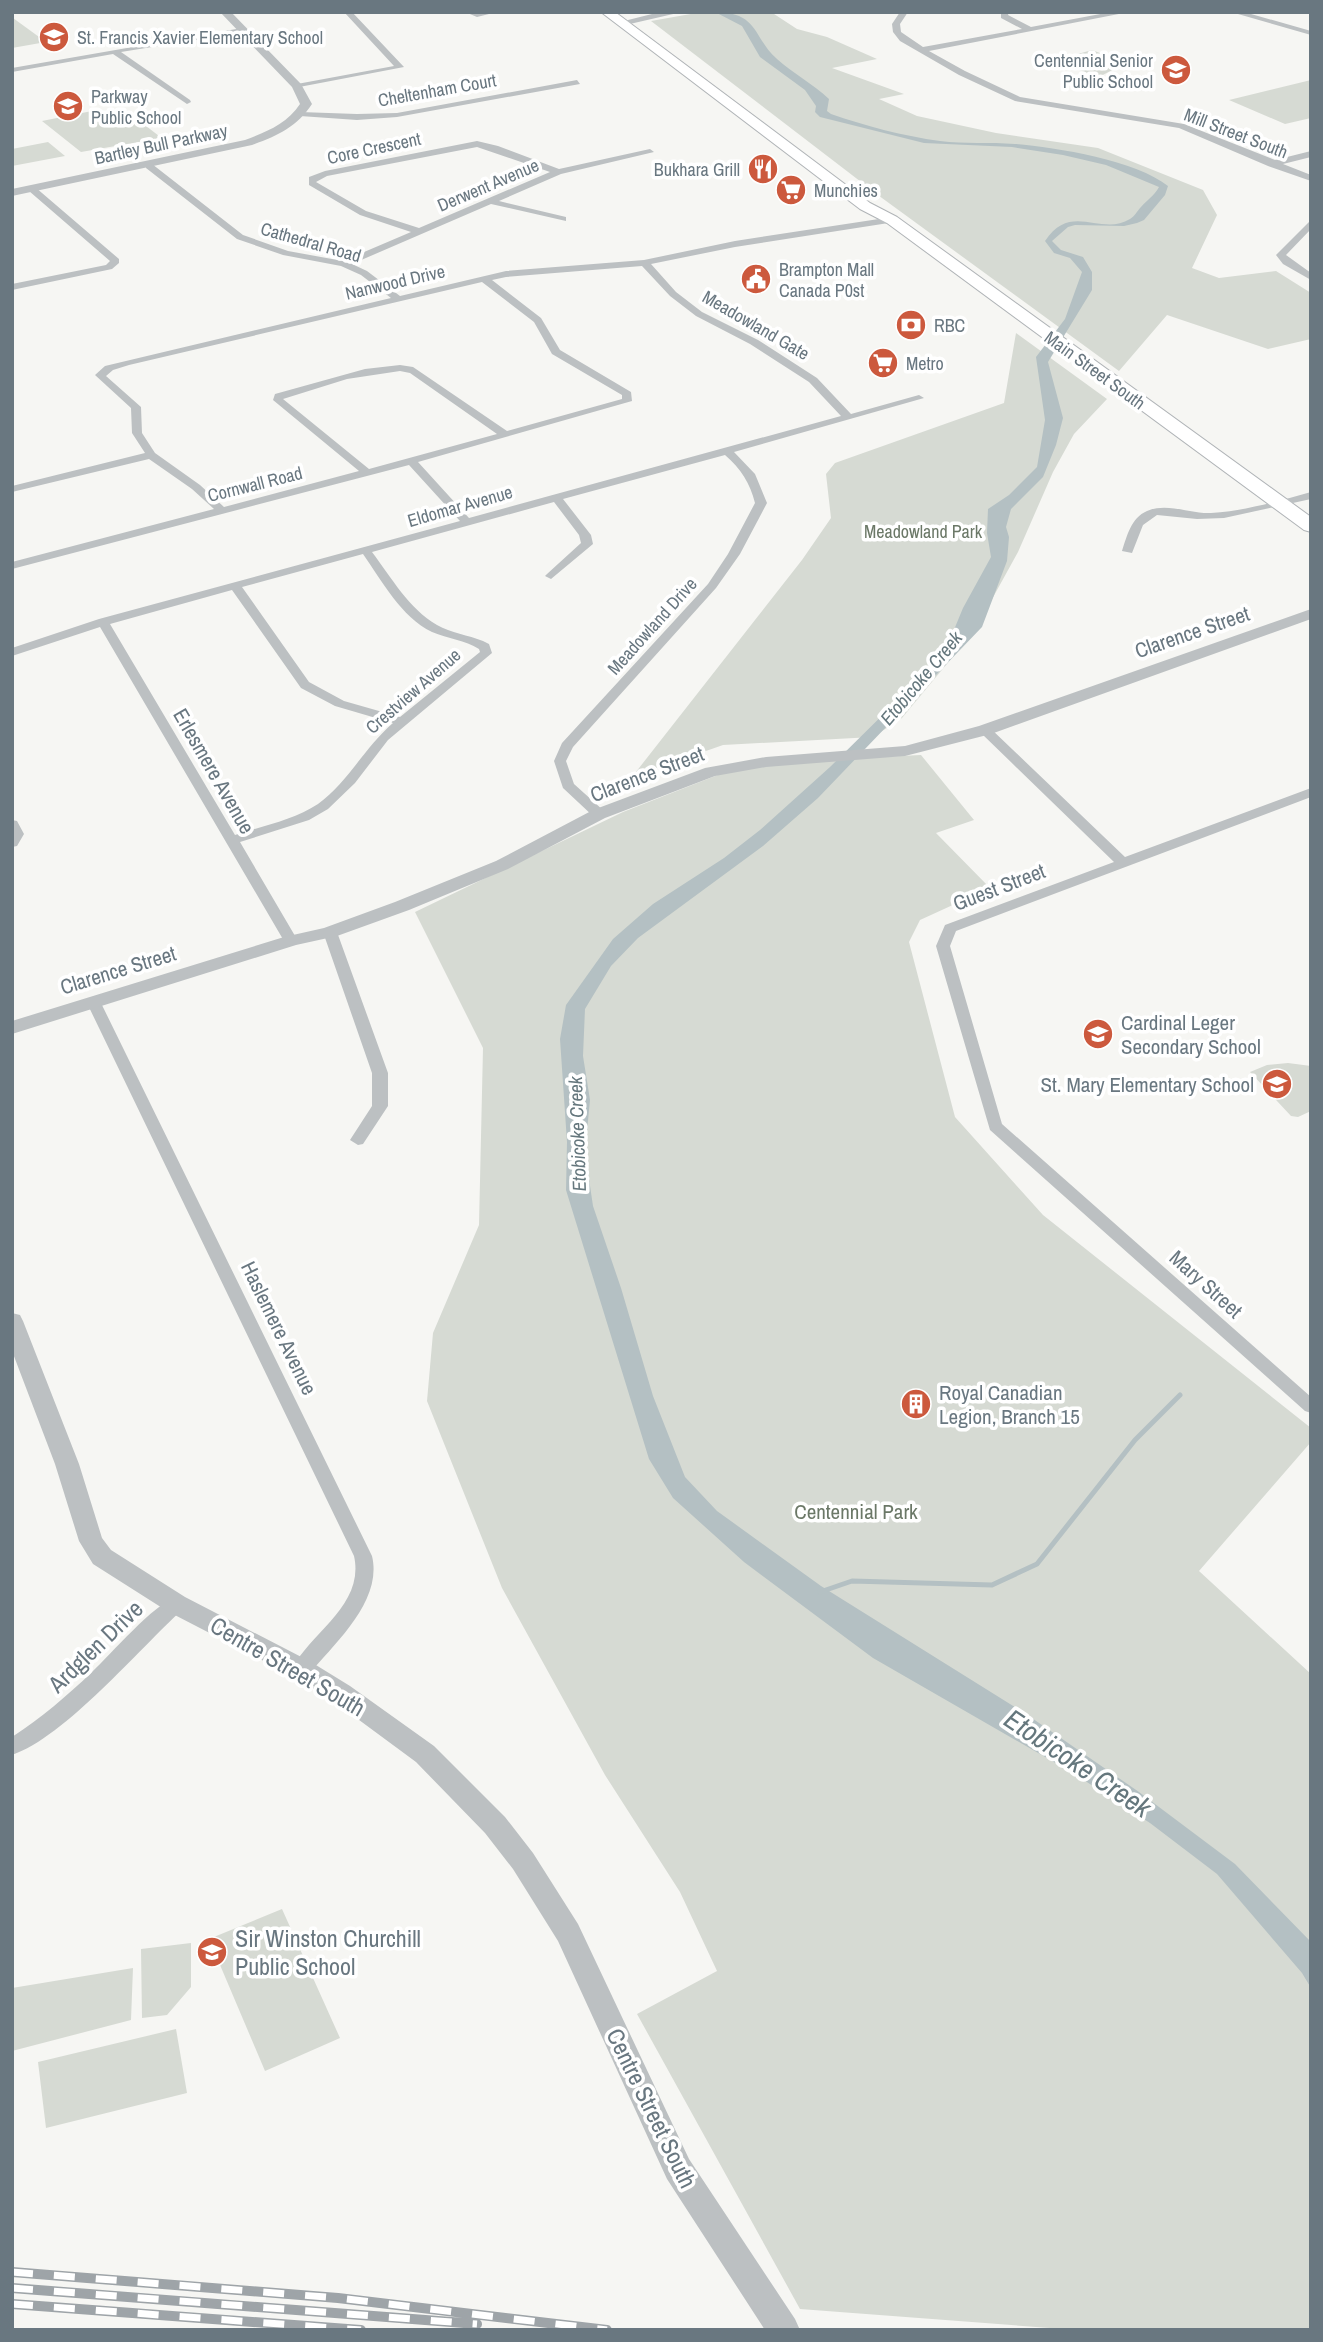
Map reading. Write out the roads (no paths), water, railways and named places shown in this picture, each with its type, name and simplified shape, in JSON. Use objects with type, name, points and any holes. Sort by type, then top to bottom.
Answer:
[{"type":"main road","name":"Main Street South","points":[[624,17],[865,206],[886,216],[1311,526]]},
{"type":"street","points":[[225,12],[297,86],[306,104],[300,114]]},
{"type":"street","points":[[297,86],[400,67],[348,12]]},
{"type":"street","points":[[469,12],[477,15],[493,12]]},
{"type":"street","points":[[624,17],[660,12]]},
{"type":"street","points":[[624,17],[677,12]]},
{"type":"street","name":"Mill Street South","points":[[904,12],[896,23],[897,32],[903,39],[1018,99],[1181,126],[1311,178]]},
{"type":"street","points":[[1005,12],[1004,16],[1030,30]]},
{"type":"street","points":[[922,50],[1125,12]]},
{"type":"street","points":[[1235,12],[1311,33]]},
{"type":"street","points":[[1290,27],[1311,22]]},
{"type":"street","points":[[12,70],[242,30]]},
{"type":"street","points":[[114,51],[187,102]]},
{"type":"street","name":"Cheltenham Court","points":[[300,114],[367,117],[397,115],[577,82]]},
{"type":"street","name":"Bartley Bull Parkway","points":[[12,193],[149,166],[255,141],[278,131],[300,114]]},
{"type":"street","name":"Core Crescent","points":[[418,231],[363,213],[312,183],[312,179],[325,174],[477,144],[495,148],[558,172]]},
{"type":"street","name":"Derwent Avenue","points":[[344,264],[558,172],[650,152]]},
{"type":"street","points":[[1271,164],[1311,154]]},
{"type":"street","name":"Cathedral Road","points":[[149,166],[240,237],[286,253],[344,264],[364,273],[398,299]]},
{"type":"street","points":[[12,287],[109,267],[116,261],[32,189]]},
{"type":"street","points":[[490,201],[563,219]]},
{"type":"street","name":"Nanwood Drive","points":[[221,510],[196,487],[151,455],[136,433],[136,407],[103,379],[100,375],[103,372],[127,363],[484,279],[519,273],[644,263],[886,216]]},
{"type":"street","points":[[1311,223],[1281,255],[1286,262],[1311,277]]},
{"type":"street","name":"Meadowland Gate","points":[[644,263],[673,294],[699,314],[754,342],[813,380],[849,418]]},
{"type":"street","name":"Cornwall Road","points":[[12,566],[623,404],[629,397],[606,380],[556,352],[538,320],[484,279]]},
{"type":"street","points":[[367,473],[278,400],[279,396],[385,368],[404,368],[413,370],[506,435]]},
{"type":"street","name":"Eldomar Avenue","points":[[12,652],[103,622],[919,398]]},
{"type":"street","name":"Meadowland Drive","points":[[599,814],[568,785],[560,761],[567,746],[712,586],[739,545],[761,503],[757,482],[743,464],[727,451]]},
{"type":"street","points":[[12,477],[17,488],[151,455]]},
{"type":"street","points":[[411,461],[467,522]]},
{"type":"street","points":[[1128,551],[1143,517],[1152,512],[1162,510],[1207,516],[1311,495]]},
{"type":"street","points":[[551,576],[587,544],[585,535],[557,498]]},
{"type":"street","name":"Crestview Avenue","points":[[230,841],[304,817],[323,806],[350,780],[384,737],[486,653],[485,647],[478,643],[448,635],[415,616],[366,551]]},
{"type":"street","points":[[235,586],[305,685],[320,696],[337,703],[403,722]]},
{"type":"street","name":"Clarence Street","points":[[12,1028],[290,941],[330,932],[502,865],[599,814],[711,772],[766,762],[821,756],[879,755],[932,746],[985,730],[1311,614]]},
{"type":"street","name":"Erlesmere Avenue","points":[[103,622],[290,941]]},
{"type":"street","points":[[985,730],[1122,862]]},
{"type":"street","name":"Guest Street","points":[[1071,1192],[996,1126],[943,946],[950,928],[1311,792]]},
{"type":"street","points":[[12,824],[17,834],[12,843]]},
{"type":"street","points":[[330,932],[380,1073],[380,1106],[358,1140]]},
{"type":"street","name":"Haslemere Avenue","points":[[93,1001],[342,1509],[366,1564],[365,1582],[352,1605],[302,1669]]},
{"type":"street","name":"Mary Street","points":[[1071,1192],[1311,1408]]},
{"type":"street","name":"Centre Street South","points":[[12,1321],[67,1464],[91,1541],[102,1558],[176,1604],[302,1669],[372,1714],[425,1754],[495,1825],[523,1861],[568,1933],[678,2169],[784,2330]]},
{"type":"street","name":"Ardglen Drive","points":[[12,1747],[38,1731],[82,1695],[176,1604]]},
{"type":"water","points":[[715,12],[740,16],[748,21],[777,59],[829,99],[827,111],[831,114],[926,139],[1015,144],[1073,152],[1137,169],[1168,186],[1165,195],[1144,220],[1124,226],[1075,225],[1068,227],[1052,241],[1061,250],[1083,257],[1092,272],[1092,290],[1048,362],[1063,418],[1043,477],[1011,509],[1006,527],[1009,537],[1007,561],[982,627],[818,798],[763,846],[638,938],[611,966],[585,1009],[583,1056],[590,1100],[585,1152],[593,1206],[653,1396],[685,1477],[717,1511],[821,1586],[1026,1714],[1139,1792],[1235,1864],[1311,1942],[1311,1988],[1302,1973],[1217,1874],[1150,1823],[1073,1773],[873,1658],[744,1562],[673,1498],[649,1459],[566,1190],[567,1142],[560,1039],[566,1005],[613,939],[653,904],[724,858],[760,830],[830,767],[917,681],[951,637],[963,608],[991,557],[987,533],[988,509],[1009,495],[1037,467],[1045,420],[1036,357],[1065,319],[1082,272],[1070,258],[1054,253],[1045,241],[1055,229],[1065,223],[1076,221],[1108,224],[1130,219],[1159,187],[1106,165],[1063,155],[1012,147],[924,143],[820,117],[805,90],[760,57],[742,26]]},
{"type":"waterway","name":"Etobicoke Creek","points":[[820,1592],[852,1581],[992,1585],[1037,1564],[1135,1440],[1180,1395]]},
{"type":"railway","points":[[12,2272],[338,2298],[607,2330]]},
{"type":"railway","points":[[12,2288],[477,2324]]},
{"type":"railway","points":[[12,2304],[361,2330]]},
{"type":"place","name":"St. Francis Xavier Elementary School","points":[[54,37]]},
{"type":"place","name":"Centennial Senior Public School","points":[[1176,70]]},
{"type":"place","name":"Parkway Public School","points":[[68,106]]},
{"type":"place","name":"Bukhara Grill","points":[[763,169]]},
{"type":"place","name":"Munchies","points":[[791,190]]},
{"type":"place","name":"Brampton Mall Canada P0st","points":[[756,279]]},
{"type":"place","name":"RBC","points":[[911,325]]},
{"type":"place","name":"Metro","points":[[883,363]]},
{"type":"place","name":"Cardinal Leger Secondary School","points":[[1098,1034]]},
{"type":"place","name":"St. Mary Elementary School","points":[[1277,1084]]},
{"type":"place","name":"Royal Canadian Legion, Branch 15","points":[[916,1404]]},
{"type":"place","name":"Sir Winston Churchill Public School","points":[[212,1952]]},
{"type":"park label","name":"Meadowland Park","points":[[923,531]]},
{"type":"park label","name":"Centennial Park","points":[[856,1511]]}]
